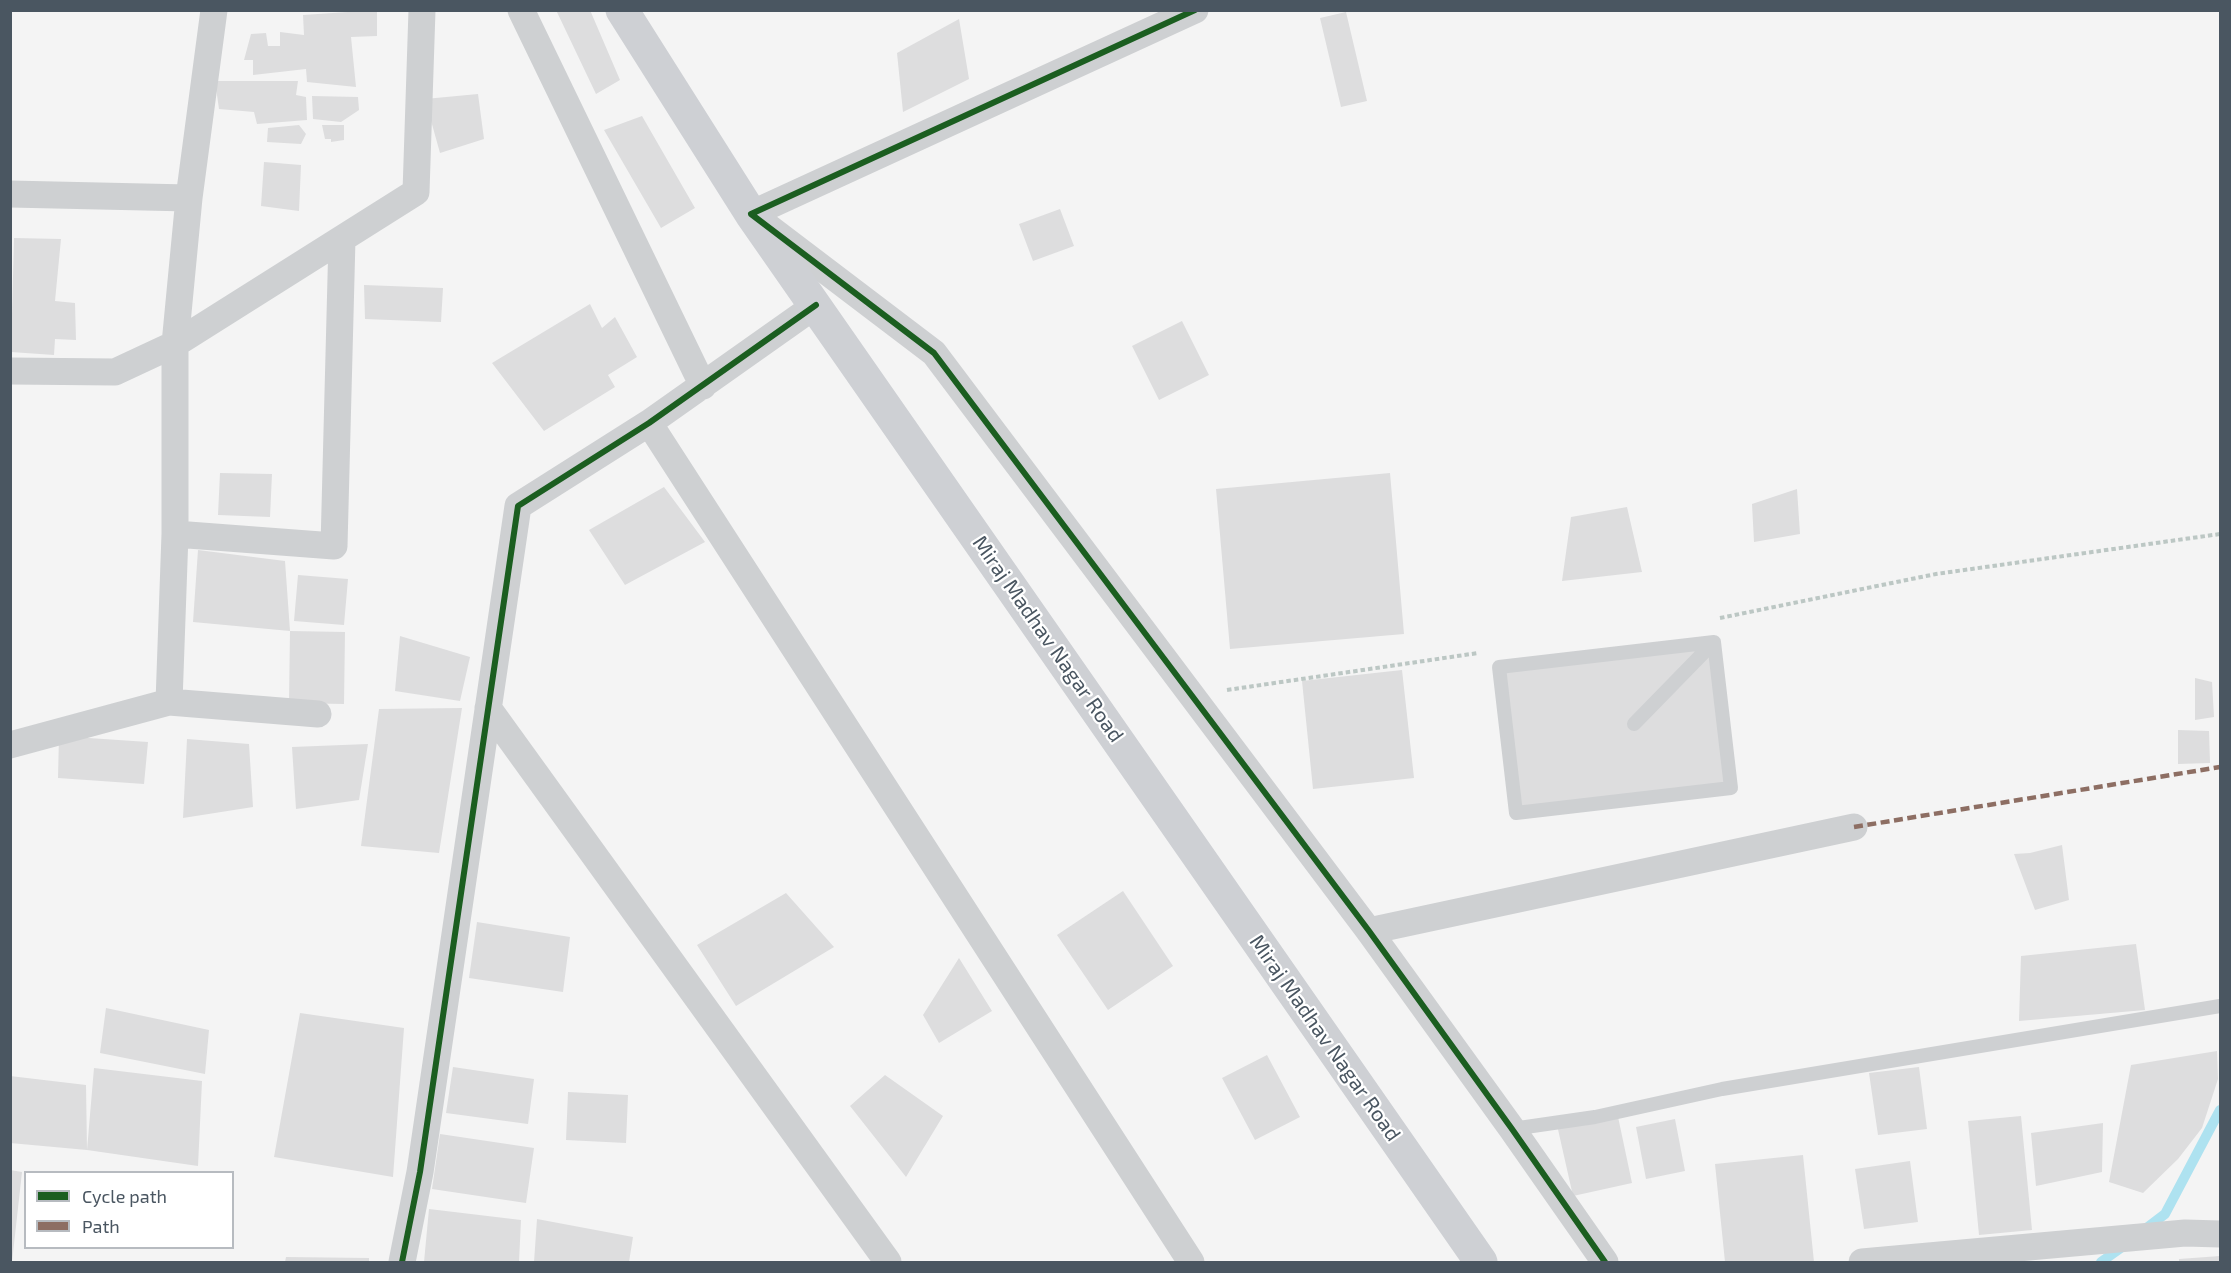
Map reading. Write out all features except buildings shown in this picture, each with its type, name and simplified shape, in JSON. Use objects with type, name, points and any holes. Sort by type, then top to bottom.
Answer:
[{"type":"street","points":[[169,702],[176,534],[175,344],[189,198],[214,10]]},
{"type":"street","points":[[10,371],[115,372],[175,344],[416,192],[422,10]]},
{"type":"street","points":[[521,10],[703,386]]},
{"type":"street","name":"Miraj Madhav Nagar Road","points":[[622,10],[751,214],[1481,1263]]},
{"type":"street","points":[[1195,10],[751,214],[933,353],[1369,931],[1512,1129],[1605,1263]]},
{"type":"street","points":[[10,194],[189,198]]},
{"type":"street","points":[[176,534],[334,546],[342,239]]},
{"type":"street","points":[[402,1263],[420,1172],[518,506],[649,423],[816,305]]},
{"type":"street","points":[[649,423],[1191,1263]]},
{"type":"street","points":[[10,745],[169,702],[318,714]]},
{"type":"street","points":[[488,708],[888,1263]]},
{"type":"street","points":[[1369,931],[1854,826]]},
{"type":"street","points":[[1862,1263],[2185,1233],[2220,1234]]},
{"type":"lane","points":[[1714,642],[1731,788],[1516,813],[1499,667],[1714,642]]},
{"type":"lane","points":[[1634,724],[1714,642]]},
{"type":"lane","points":[[1512,1129],[1595,1117],[1722,1089],[2220,1006]]},
{"type":"path","points":[[1936,574],[2220,534]]},
{"type":"waterway","points":[[2144,1230],[2165,1214],[2220,1110]]},
{"type":"waterway","points":[[2101,1262],[2125,1245]]},
{"type":"marked path","points":[[1854,827],[2220,767]]},
{"type":"cycle path","points":[[1195,10],[751,214],[934,353],[1369,931],[1605,1262]]},
{"type":"cycle path","points":[[402,1262],[420,1172],[518,506],[649,423],[816,305]]}]
